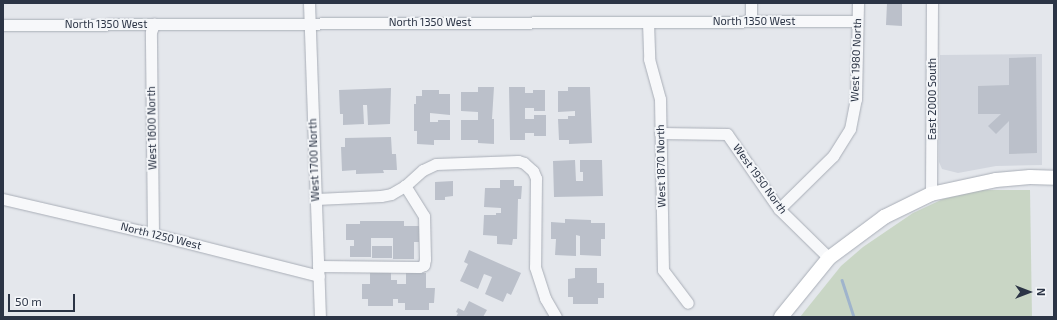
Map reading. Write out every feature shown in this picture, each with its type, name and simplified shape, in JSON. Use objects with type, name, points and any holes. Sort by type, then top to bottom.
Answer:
[{"type":"main road","points":[[781,317],[829,258],[884,217],[931,194],[996,180],[1030,177],[1054,178]]},
{"type":"street","name":"West 1700 North","points":[[309,3],[320,317]]},
{"type":"street","points":[[751,3],[751,22]]},
{"type":"street","name":"West 1980 North","points":[[779,209],[833,156],[850,129],[856,100],[858,3]]},
{"type":"street","name":"East 2000 South","points":[[931,194],[932,3]]},
{"type":"street","name":"North 1350 West","points":[[3,25],[309,22],[857,21]]},
{"type":"street","name":"West 1870 North","points":[[648,22],[649,59],[660,100],[663,270],[688,303]]},
{"type":"street","name":"West 1600 North","points":[[153,234],[150,32],[154,24]]},
{"type":"street","name":"West 1950 North","points":[[660,133],[727,134],[779,209],[829,258]]},
{"type":"street","points":[[316,199],[381,196],[391,194],[405,186],[423,170],[436,164],[518,161],[528,165],[536,178],[535,267],[544,298],[556,317]]},
{"type":"street","name":"North 1250 West","points":[[3,199],[319,271],[419,267],[424,265],[426,259],[424,216],[405,186]]},
{"type":"shaded area","points":[[1042,54],[1042,165],[996,166],[958,173],[942,169],[939,162],[940,55]]},
{"type":"green space","points":[[981,190],[1030,190],[1032,317],[800,317],[841,266],[863,247],[913,213],[943,199]]},
{"type":"building","points":[[887,3],[902,3],[902,26],[886,25]]},
{"type":"building","points":[[1036,57],[1037,153],[1009,154],[1009,121],[996,134],[988,126],[1001,114],[978,114],[978,86],[1009,85],[1009,58]]},
{"type":"building","points":[[478,87],[494,87],[492,119],[494,119],[494,144],[478,143],[478,140],[461,140],[461,120],[478,120],[478,112],[461,111],[461,92],[478,92]]},
{"type":"building","points":[[509,87],[525,87],[525,93],[533,93],[533,90],[545,90],[545,111],[534,111],[534,108],[525,108],[525,119],[534,119],[534,115],[546,115],[546,136],[534,136],[534,133],[525,133],[525,140],[510,140]]},
{"type":"building","points":[[568,87],[590,87],[592,143],[569,144],[569,140],[559,140],[558,119],[568,119],[568,116],[575,116],[575,111],[558,112],[558,91],[568,91]]},
{"type":"building","points":[[391,88],[390,124],[368,125],[367,105],[363,105],[364,124],[343,125],[343,114],[340,114],[339,90]]},
{"type":"building","points":[[422,90],[439,90],[439,94],[450,94],[450,115],[430,113],[430,122],[450,120],[450,140],[434,140],[434,145],[417,144],[417,131],[414,131],[414,104],[416,104],[416,96],[422,96]]},
{"type":"building","points":[[391,137],[392,154],[396,154],[397,170],[383,170],[384,173],[356,174],[356,170],[342,171],[341,147],[345,147],[345,138]]},
{"type":"building","points":[[575,160],[576,181],[583,181],[583,172],[580,172],[580,160],[602,160],[603,196],[554,197],[553,161]]},
{"type":"building","points":[[500,180],[514,180],[514,186],[522,186],[521,199],[518,199],[517,239],[513,239],[512,245],[497,244],[497,236],[483,235],[484,215],[496,215],[496,213],[501,213],[501,208],[484,207],[485,188],[500,188]]},
{"type":"building","points":[[453,181],[453,196],[445,197],[445,200],[435,200],[435,182]]},
{"type":"building","points":[[565,219],[591,220],[591,223],[605,223],[605,239],[601,239],[601,256],[580,255],[580,236],[576,235],[576,256],[555,255],[556,239],[551,239],[551,222],[565,223]]},
{"type":"building","points":[[360,221],[404,221],[404,226],[419,226],[419,242],[414,242],[414,259],[393,259],[393,238],[371,238],[371,257],[350,257],[350,246],[354,246],[354,240],[346,240],[346,224],[360,224]]},
{"type":"building","points":[[372,246],[392,246],[392,258],[372,258]]},
{"type":"building","points":[[469,250],[521,273],[511,295],[507,293],[503,302],[485,294],[492,277],[484,274],[478,289],[460,281],[468,264],[464,262]]},
{"type":"building","points":[[575,268],[597,268],[597,283],[604,283],[604,298],[598,298],[598,304],[573,304],[573,297],[568,297],[568,279],[575,278]]},
{"type":"building","points":[[370,270],[391,270],[391,280],[397,280],[397,284],[406,284],[406,273],[426,273],[426,288],[435,288],[434,303],[429,303],[429,310],[405,310],[405,303],[398,303],[398,299],[393,299],[393,306],[368,306],[368,299],[362,299],[362,284],[370,284]]},
{"type":"building","points":[[469,301],[487,310],[483,317],[456,317],[458,308],[464,311]]},
{"type":"waterway","points":[[842,280],[854,317]]}]
